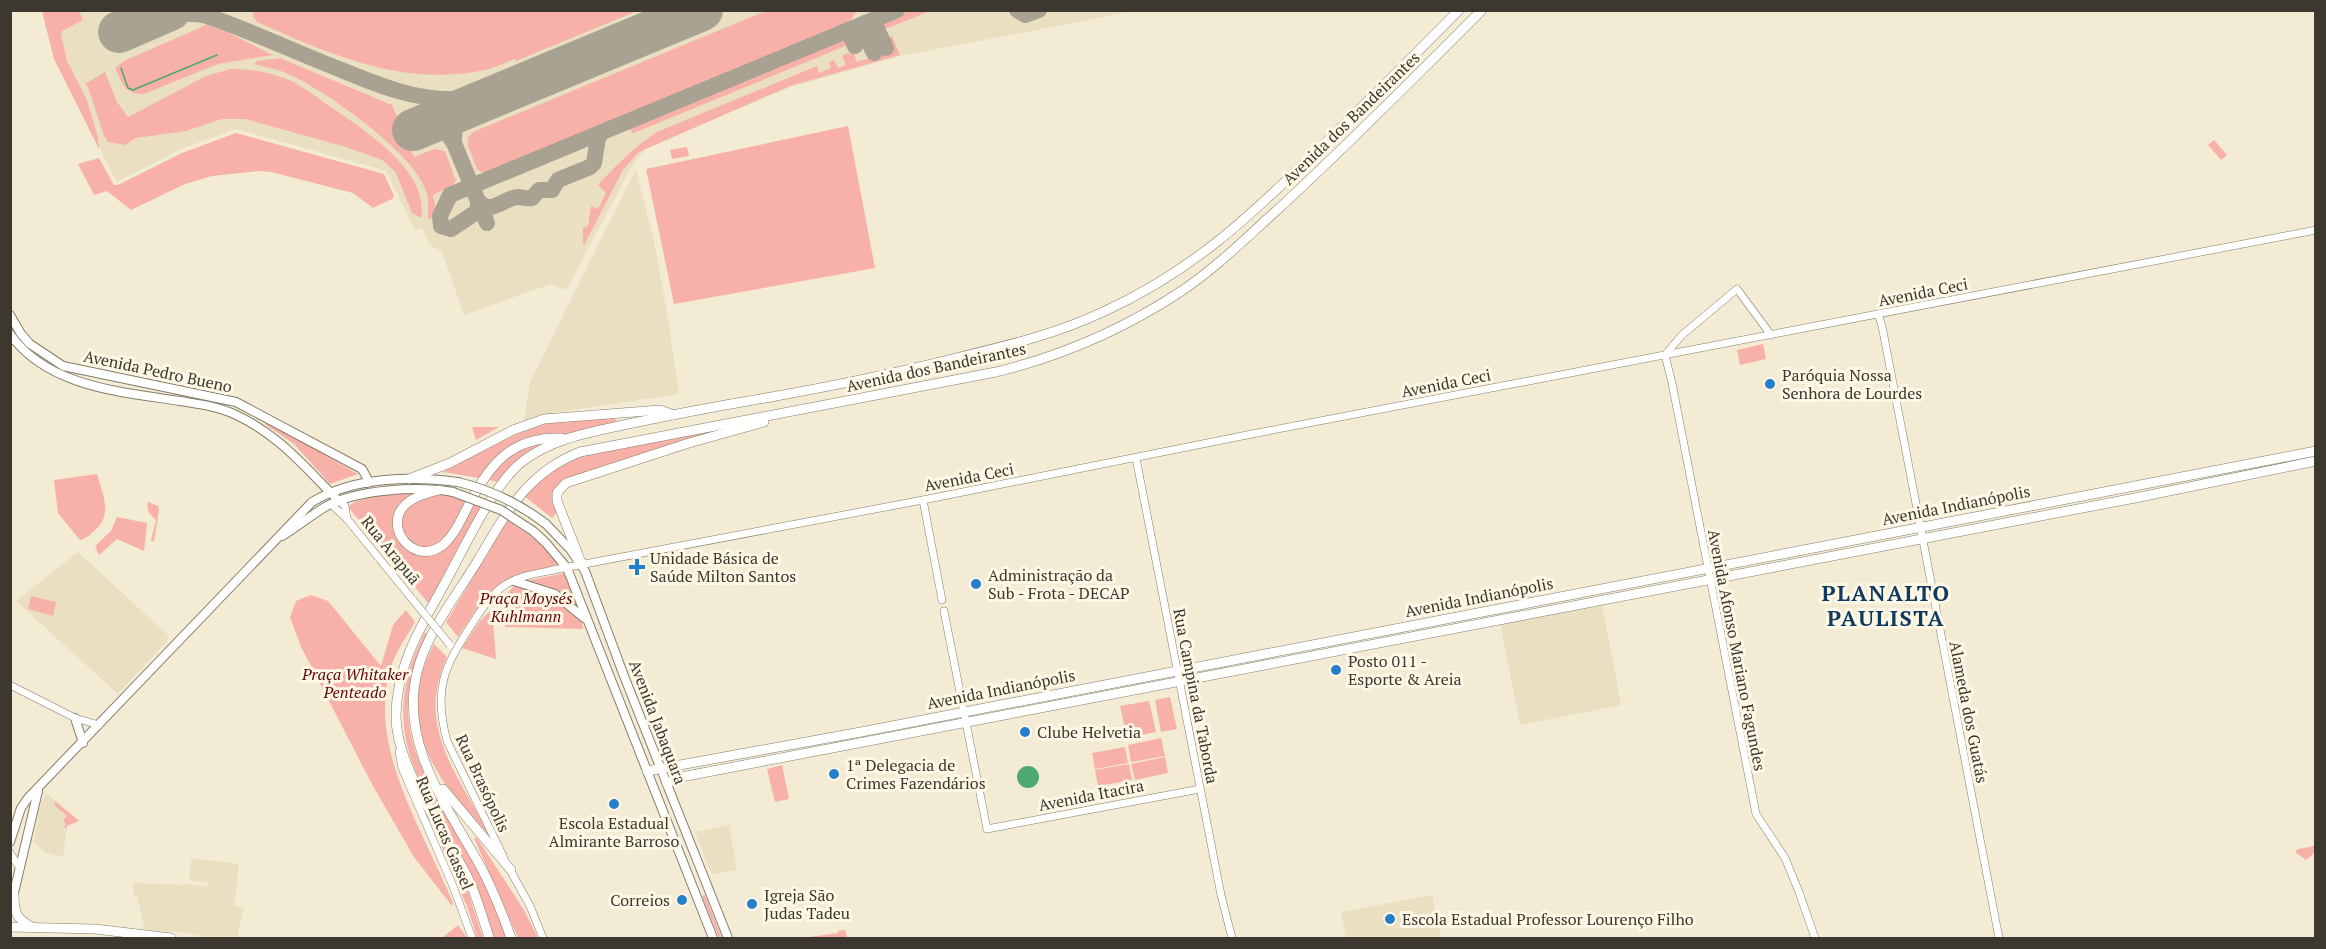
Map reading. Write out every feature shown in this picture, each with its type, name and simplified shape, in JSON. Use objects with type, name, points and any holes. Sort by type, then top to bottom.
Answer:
[{"type":"main road","name":"Avenida dos Bandeirantes","points":[[489,939],[469,881],[410,769],[398,738],[397,704],[404,662],[421,626],[492,500],[507,477],[520,463],[567,438],[674,415],[896,373],[1021,343],[1074,325],[1137,296],[1205,253],[1240,225],[1459,10]]},
{"type":"main road","name":"Avenida dos Bandeirantes","points":[[431,776],[417,738],[413,714],[417,670],[431,637],[510,507],[539,475],[580,452],[1039,362],[1117,327],[1182,291],[1212,269],[1361,132],[1482,10]]},
{"type":"main road","name":"Avenida Pedro Bueno","points":[[10,315],[30,344],[63,366],[236,402],[365,473],[393,480]]},
{"type":"main road","name":"Avenida Pedro Bueno","points":[[10,334],[22,350],[41,365],[66,378],[148,396],[219,408],[234,414],[278,440],[330,492]]},
{"type":"main road","points":[[409,478],[450,463],[513,430],[544,419],[660,410],[674,415]]},
{"type":"main road","points":[[582,565],[557,501],[557,493],[566,483],[689,443],[770,421],[785,413]]},
{"type":"main road","points":[[439,490],[412,499],[404,504],[400,511],[398,530],[403,540],[415,550],[430,552],[450,538],[485,475],[504,454],[515,447],[544,438],[567,438]]},
{"type":"main road","name":"Avenida Indianópolis","points":[[647,771],[965,712],[2316,451]]},
{"type":"main road","name":"Avenida Indianópolis","points":[[667,783],[676,778],[755,762],[1709,580],[2316,461]]},
{"type":"main road","points":[[354,497],[363,491],[367,483],[365,473]]},
{"type":"main road","points":[[312,475],[320,498]]},
{"type":"main road","name":"Avenida Jabaquara","points":[[277,539],[287,526],[330,492],[367,483],[409,478],[458,482],[481,488],[507,499],[546,524],[582,565],[728,939]]},
{"type":"main road","name":"Avenida Jabaquara","points":[[277,539],[335,503],[354,497],[412,488],[453,492],[501,510],[533,531],[567,568],[713,939]]},
{"type":"main road","name":"Rua Arapuã","points":[[330,492],[335,503]]},
{"type":"main road","points":[[10,817],[277,539]]},
{"type":"main road","points":[[514,581],[555,594],[587,621]]},
{"type":"main road","points":[[603,663],[620,666]]},
{"type":"main road","points":[[75,718],[83,743]]},
{"type":"main road","points":[[431,776],[511,870]]},
{"type":"main road","points":[[431,776],[484,873],[500,907],[511,939]]},
{"type":"main road","points":[[10,908],[39,788]]},
{"type":"main road","points":[[10,842],[21,808]]},
{"type":"main road","points":[[688,873],[697,884],[706,883]]},
{"type":"main road","points":[[14,895],[16,915],[34,928]]},
{"type":"main road","points":[[10,927],[95,929],[171,939]]},
{"type":"main road","points":[[146,939],[166,938]]},
{"type":"street","name":"Avenida Ceci","points":[[582,565],[2316,230]]},
{"type":"street","points":[[1665,355],[1682,335],[1737,289],[1771,335]]},
{"type":"street","name":"Alameda dos Guatás","points":[[1878,314],[1999,939]]},
{"type":"street","name":"Avenida Afonso Mariano Fagundes","points":[[1665,355],[1756,814],[1785,858],[1800,892],[1815,939]]},
{"type":"street","name":"Rua Campina da Taborda","points":[[1136,458],[1221,895],[1232,939]]},
{"type":"street","points":[[923,500],[942,600],[938,606],[944,611],[967,723]]},
{"type":"street","name":"Rua Arapuã","points":[[335,503],[345,507],[347,519],[452,648]]},
{"type":"street","name":"Rua Brasópolis","points":[[543,939],[530,906],[447,741],[442,722],[442,680],[452,648],[500,589],[514,581],[582,565]]},
{"type":"street","points":[[10,685],[75,718],[99,725]]},
{"type":"street","name":"Avenida Itacira","points":[[967,723],[987,829],[1200,789]]},
{"type":"street","name":"Rua Lucas Gassel","points":[[398,738],[402,768],[453,885],[472,939]]},
{"type":"street","points":[[10,853],[20,868]]},
{"type":"shaded area","points":[[42,11],[1135,11],[901,56],[791,87],[647,147],[632,166],[566,290],[551,284],[464,315],[442,252],[429,244],[422,228],[415,231],[386,171],[236,129],[181,149],[117,182],[54,59]]},
{"type":"shaded area","points":[[636,169],[653,237],[679,394],[559,412],[524,421],[530,382]]},
{"type":"shaded area","points":[[78,552],[168,635],[168,640],[118,694],[16,601]]},
{"type":"shaded area","points":[[1602,604],[1621,705],[1520,725],[1500,622]]},
{"type":"shaded area","points":[[1024,766],[1032,766],[1039,773],[1039,781],[1032,788],[1024,788],[1017,781],[1017,773]]},
{"type":"shaded area","points":[[47,793],[79,821],[67,826],[63,857],[44,852],[34,841],[41,802]]},
{"type":"shaded area","points":[[729,825],[737,870],[711,873],[695,832]]},
{"type":"shaded area","points":[[191,858],[239,864],[234,906],[244,908],[237,938],[209,938],[180,932],[145,931],[137,896],[134,896],[133,883],[208,887],[209,883],[189,880]]},
{"type":"shaded area","name":"Escola Estadual Professor Lourenço Filho","points":[[1432,895],[1441,938],[1346,938],[1341,912]]},
{"type":"green space","points":[[253,10],[637,11],[516,61],[515,59],[480,71],[450,75],[393,71],[338,56],[257,22],[253,17]]},
{"type":"green space","points":[[768,10],[856,12],[849,23],[488,173],[477,169],[468,146],[468,138],[473,132]]},
{"type":"green space","points":[[910,10],[930,11],[883,30],[880,28],[881,23]]},
{"type":"green space","points":[[42,11],[79,11],[83,20],[62,31],[61,34],[67,61],[87,100],[99,149],[54,59]]},
{"type":"green space","points":[[206,25],[221,29],[273,55],[218,64],[144,94],[128,90],[122,83],[115,68],[124,61]]},
{"type":"green space","points":[[892,36],[900,55],[790,86],[639,152],[623,170],[584,245],[583,228],[588,226],[591,206],[598,209],[606,193],[598,185],[626,157],[657,132],[817,66],[819,73],[831,68],[829,62],[834,60],[838,68],[846,65],[842,56],[853,51],[857,62],[892,51],[887,38]]},
{"type":"green space","points":[[844,37],[849,40],[850,44],[641,130],[633,133],[630,130],[635,123]]},
{"type":"green space","points":[[280,58],[392,105],[401,126],[394,130],[401,145],[407,141],[414,157],[434,149],[445,151],[456,181],[452,186],[433,195],[434,217],[428,219],[427,194],[418,176],[405,159],[367,125],[306,83],[281,71],[254,64],[257,61]]},
{"type":"green space","points":[[230,69],[264,72],[290,81],[360,127],[405,168],[415,184],[421,201],[421,218],[412,213],[395,171],[382,160],[346,147],[245,119],[222,119],[186,131],[136,138],[125,145],[108,142],[85,84],[105,72],[117,102],[128,117],[206,76]]},
{"type":"green space","points":[[848,126],[875,268],[674,304],[646,169]]},
{"type":"green space","points":[[236,133],[384,174],[394,196],[373,208],[353,193],[271,172],[258,171],[212,176],[185,184],[131,210],[107,191],[94,195],[78,164],[99,158],[114,185],[118,185],[182,153]]},
{"type":"green space","points":[[2214,140],[2227,155],[2221,160],[2208,145]]},
{"type":"green space","points":[[687,147],[689,156],[672,159],[670,150]]},
{"type":"green space","points":[[1763,344],[1766,359],[1740,365],[1737,350]]},
{"type":"green space","points":[[612,418],[617,420],[568,434],[554,434],[513,444],[491,461],[479,478],[443,472],[530,429],[569,420]]},
{"type":"green space","points":[[265,420],[358,474],[330,484],[294,444],[266,425]]},
{"type":"green space","points":[[472,427],[499,427],[476,440]]},
{"type":"green space","points":[[708,431],[713,432],[564,481],[557,512],[552,518],[524,496],[542,478],[582,456]]},
{"type":"green space","points":[[545,442],[519,459],[497,482],[486,479],[512,455]]},
{"type":"green space","points":[[97,474],[105,503],[104,517],[94,531],[80,540],[58,513],[54,480]]},
{"type":"green space","points":[[418,493],[402,502],[400,542],[418,554],[428,555],[439,552],[473,504],[482,508],[429,604],[348,507],[360,500],[370,498]]},
{"type":"green space","points":[[440,494],[467,500],[446,537],[428,548],[413,544],[404,532],[402,516],[413,503]]},
{"type":"green space","points":[[148,502],[158,506],[159,510],[154,541],[151,541],[156,520],[148,510]]},
{"type":"green space","points":[[117,517],[147,523],[144,551],[117,539],[99,555],[95,546],[111,531]]},
{"type":"green space","points":[[508,520],[543,545],[558,564],[517,575],[503,582],[481,603],[458,637],[446,622]]},
{"type":"green space","name":"Praça Moysés Kuhlmann","points":[[565,573],[580,611],[526,581]]},
{"type":"green space","name":"Praça Moysés Kuhlmann","points":[[517,584],[554,596],[582,620],[583,629],[505,627],[506,598]]},
{"type":"green space","name":"Praça Whitaker Penteado","points":[[311,595],[328,601],[381,666],[393,625],[406,610],[415,622],[391,667],[385,697],[386,728],[392,758],[402,788],[453,903],[452,906],[414,857],[373,786],[301,647],[290,617],[296,601]]},
{"type":"green space","points":[[31,596],[56,602],[53,616],[28,609]]},
{"type":"green space","points":[[492,609],[496,659],[462,648],[480,621]]},
{"type":"green space","points":[[425,632],[428,636],[414,669],[408,699],[410,727],[416,754],[428,781],[484,881],[507,938],[494,938],[471,874],[412,762],[407,743],[403,706],[410,669]]},
{"type":"green space","points":[[434,644],[447,657],[438,682],[436,705],[438,727],[453,768],[487,831],[489,840],[461,806],[435,768],[419,727],[417,705],[419,682]]},
{"type":"green space","points":[[1170,697],[1177,729],[1161,732],[1155,700]]},
{"type":"green space","points":[[1149,701],[1156,732],[1127,738],[1120,706]]},
{"type":"green space","points":[[1161,738],[1165,756],[1131,762],[1128,745]]},
{"type":"green space","points":[[1125,747],[1128,763],[1095,769],[1092,753]]},
{"type":"green space","points":[[1165,757],[1168,773],[1135,780],[1131,764]]},
{"type":"green space","points":[[1129,764],[1132,780],[1098,786],[1095,770]]},
{"type":"green space","points":[[782,765],[789,799],[775,802],[767,769]]},
{"type":"green space","points":[[56,802],[79,821],[67,826],[67,829],[63,821],[67,816],[54,805]]},
{"type":"green space","points":[[438,838],[468,892],[483,938],[477,938],[468,909]]},
{"type":"green space","points":[[474,838],[477,838],[524,910],[538,938],[518,938]]},
{"type":"green space","points":[[2314,846],[2315,852],[2306,860],[2295,852],[2298,849]]},
{"type":"green space","points":[[705,895],[722,938],[719,938],[702,896]]},
{"type":"green space","points":[[458,925],[467,938],[442,938]]},
{"type":"green space","points":[[845,930],[847,938],[802,938],[838,933],[838,931]]},
{"type":"waterway","points":[[121,68],[128,88],[133,90],[217,55]]},
{"type":"taxiway","points":[[150,10],[163,14],[207,16],[368,81],[412,95],[442,99],[478,97],[534,80]]},
{"type":"taxiway","points":[[478,201],[478,211],[451,229],[441,226],[440,216],[450,195],[897,10]]},
{"type":"taxiway","points":[[1017,10],[1025,15],[1039,10]]},
{"type":"taxiway","points":[[879,17],[875,25],[886,48]]},
{"type":"taxiway","points":[[865,23],[863,31],[874,53]]},
{"type":"taxiway","points":[[848,31],[855,46]]},
{"type":"taxiway","points":[[437,120],[454,143],[458,121],[474,105]]},
{"type":"taxiway","points":[[478,201],[492,207],[513,198],[532,198],[539,190],[552,190],[558,180],[590,167],[594,163],[598,138],[602,132]]},
{"type":"taxiway","points":[[454,143],[487,223]]},
{"type":"runway","points":[[119,32],[170,10]]},
{"type":"runway","points":[[413,130],[702,10]]},
{"type":"place","name":"Paróquia Nossa Senhora de Lourdes","points":[[1770,384]]},
{"type":"place","name":"Unidade Básica de Saúde Milton Santos","points":[[637,567]]},
{"type":"place","name":"Administração da Sub - Frota - DECAP","points":[[976,584]]},
{"type":"place","name":"Posto 011 - Esporte & Areia","points":[[1336,670]]},
{"type":"place","name":"Clube Helvetia","points":[[1025,732]]},
{"type":"place","name":"1ª Delegacia de Crimes Fazendários","points":[[834,774]]},
{"type":"place","name":"Escola Estadual Almirante Barroso","points":[[614,804]]},
{"type":"place","name":"Correios","points":[[682,900]]},
{"type":"place","name":"Igreja São Judas Tadeu","points":[[752,904]]},
{"type":"place","name":"Escola Estadual Professor Lourenço Filho","points":[[1390,919]]},
{"type":"district","name":"PLANALTO PAULISTA","points":[[1886,606]]}]
